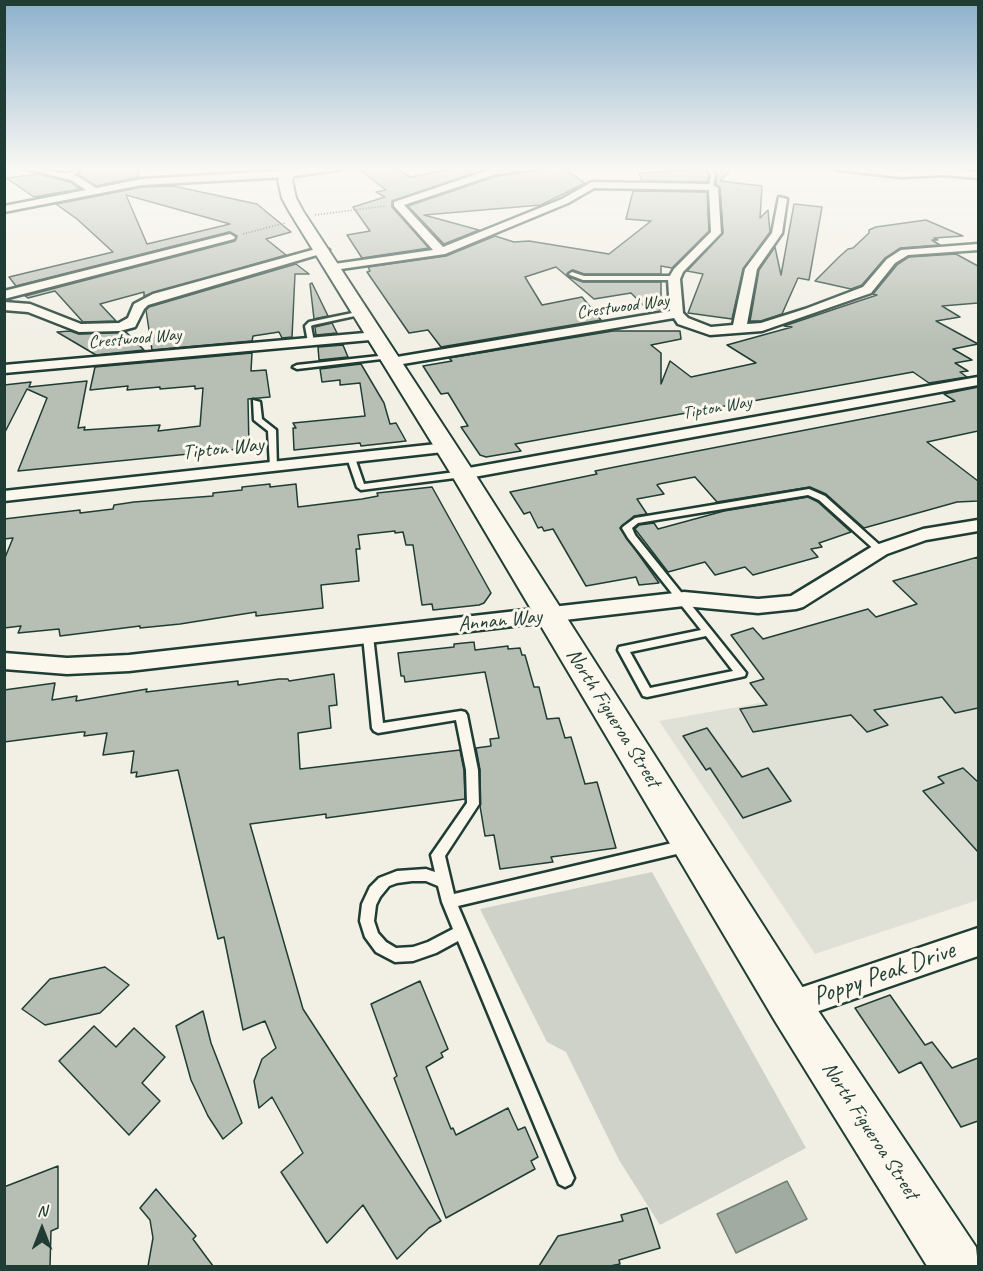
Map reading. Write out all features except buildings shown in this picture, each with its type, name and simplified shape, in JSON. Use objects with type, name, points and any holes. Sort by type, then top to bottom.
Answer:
[{"type":"main road","name":"North Figueroa Street","points":[[306,226],[463,474],[790,1006],[957,1266]]},
{"type":"street","points":[[418,226],[441,252]]},
{"type":"street","points":[[4,306],[30,308],[79,328],[120,327],[130,324],[138,307],[150,299],[328,259],[441,252],[503,226]]},
{"type":"street","points":[[676,314],[673,287],[675,278],[688,260],[716,233],[715,226]]},
{"type":"street","points":[[740,330],[751,269],[777,233],[778,226]]},
{"type":"street","points":[[4,295],[230,237]]},
{"type":"street","name":"Crestwood Way","points":[[389,360],[676,314],[696,327],[710,331],[762,327],[867,290],[891,261],[905,252],[978,247]]},
{"type":"street","name":"Crestwood Way","points":[[4,369],[375,336]]},
{"type":"street","name":"Tipton Way","points":[[463,474],[978,381]]},
{"type":"street","name":"Tipton Way","points":[[4,496],[446,448]]},
{"type":"street","name":"Annan Way","points":[[4,661],[67,666],[129,663],[684,599],[758,606],[796,602],[880,550],[923,535],[978,526]]},
{"type":"street","name":"Poppy Peak Drive","points":[[790,1006],[978,942]]},
{"type":"lane","points":[[572,274],[583,278],[605,279],[675,278]]},
{"type":"lane","points":[[311,342],[308,326],[311,323],[362,314]]},
{"type":"lane","points":[[297,367],[389,360]]},
{"type":"lane","points":[[256,402],[258,420],[272,430],[274,466]]},
{"type":"lane","points":[[351,458],[361,487],[463,474]]},
{"type":"lane","points":[[708,632],[623,650],[647,693],[741,673],[684,599],[631,536],[627,528],[635,521],[809,492],[822,498],[880,550]]},
{"type":"lane","points":[[368,636],[378,728],[460,716],[472,770],[473,804],[438,855],[444,882],[449,902],[565,1178]]},
{"type":"lane","points":[[449,902],[691,845]]},
{"type":"lane","points":[[444,882],[426,875],[397,877],[384,882],[375,892],[369,904],[367,921],[372,936],[381,947],[395,955],[413,954],[431,948],[462,932]]},
{"type":"path","points":[[230,237],[272,226]]},
{"type":"shaded area","points":[[978,664],[978,900],[815,954],[659,721]]},
{"type":"shaded area","points":[[652,872],[806,1148],[660,1225],[619,1160],[566,1052],[547,1042],[480,909]]},
{"type":"shaded area","points":[[787,1181],[807,1219],[736,1253],[717,1214]]}]
